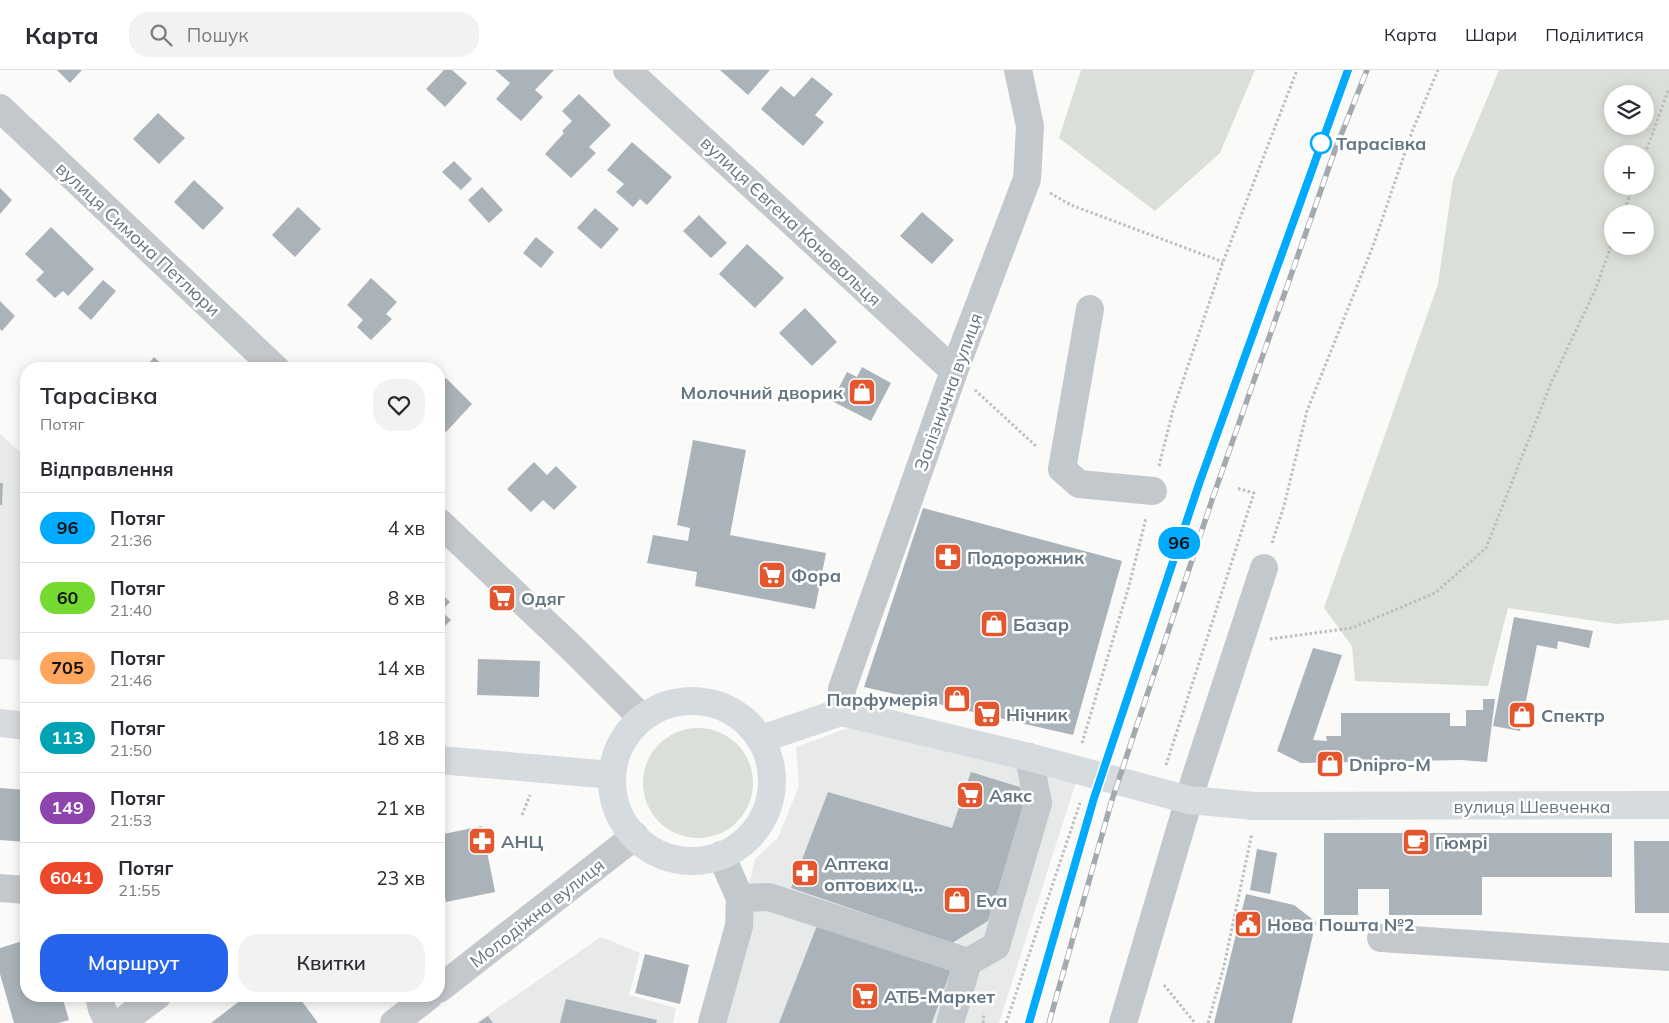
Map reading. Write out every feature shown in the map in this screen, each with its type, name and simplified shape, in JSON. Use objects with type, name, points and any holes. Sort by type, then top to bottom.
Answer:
[{"type":"main road","points":[[693,700],[720,705],[743,718],[761,738],[770,760],[773,783],[768,806],[758,827],[742,844],[721,855],[698,860],[675,859],[653,851],[635,836],[622,819],[614,798],[612,775],[618,748],[627,734],[642,718],[666,705],[693,700]]},
{"type":"main road","points":[[761,738],[841,712]]},
{"type":"main road","name":"вулиця Шевченка","points":[[841,712],[1029,756],[1189,800],[1254,806],[1669,805]]},
{"type":"main road","points":[[0,724],[20,726]]},
{"type":"main road","points":[[445,761],[612,775]]},
{"type":"street","name":"вулиця Євгена Коновальця","points":[[627,70],[954,371]]},
{"type":"street","name":"Залізнична вулиця","points":[[841,712],[842,689],[954,371],[1027,179],[1030,126],[1018,70]]},
{"type":"street","name":"вулиця Симона Петлюри","points":[[0,108],[269,362]]},
{"type":"street","points":[[1090,309],[1062,469],[1079,484],[1153,491]]},
{"type":"street","points":[[445,528],[566,642],[642,718]]},
{"type":"street","points":[[1123,1023],[1189,800],[1264,568]]},
{"type":"street","points":[[950,1023],[968,962],[996,946],[1038,803],[1029,756]]},
{"type":"street","name":"Молодіжна вулиця","points":[[445,984],[635,836]]},
{"type":"street","points":[[712,1023],[739,926],[740,898],[721,855]]},
{"type":"street","points":[[0,888],[20,890]]},
{"type":"street","points":[[740,898],[769,897],[968,962]]},
{"type":"street","points":[[1381,938],[1669,957]]},
{"type":"street","points":[[100,1002],[109,1023]]},
{"type":"street","points":[[120,1023],[149,1002]]},
{"type":"street","points":[[394,1023],[421,1002]]},
{"type":"path","points":[[1080,750],[1129,586],[1173,410],[1223,262],[1297,70]]},
{"type":"path","points":[[1264,568],[1284,506],[1307,411],[1373,246],[1413,129],[1438,70]]},
{"type":"path","points":[[1648,145],[1669,88]]},
{"type":"path","points":[[1027,179],[1070,205],[1223,262]]},
{"type":"path","points":[[1239,643],[1352,628],[1435,593],[1486,548],[1551,383],[1596,288],[1608,255]]},
{"type":"path","points":[[954,371],[1062,469]]},
{"type":"path","points":[[1163,773],[1254,493],[1236,488]]},
{"type":"path","points":[[1006,1023],[1082,794]]},
{"type":"path","points":[[1208,1023],[1224,966],[1253,827]]},
{"type":"path","points":[[1141,958],[1195,1023]]},
{"type":"shaded area","points":[[1081,70],[1255,70],[1220,153],[1155,211],[1059,138]]},
{"type":"shaded area","points":[[1499,70],[1669,70],[1669,620],[1616,624],[1508,608],[1488,686],[1355,681],[1352,646],[1324,608],[1438,284],[1453,180]]},
{"type":"shaded area","points":[[0,434],[20,452],[20,661],[0,659]]},
{"type":"shaded area","points":[[856,725],[1076,782],[999,1023],[715,1023],[755,859],[778,838],[799,786],[796,747]]},
{"type":"shaded area","points":[[698,728],[719,733],[737,744],[748,762],[753,783],[748,804],[737,822],[719,833],[698,838],[677,833],[659,822],[648,804],[643,783],[648,762],[659,744],[677,733]]},
{"type":"shaded area","points":[[601,937],[640,953],[629,995],[676,1008],[673,1023],[476,1023]]},
{"type":"building","points":[[57,70],[82,70],[70,83]]},
{"type":"building","points":[[444,70],[452,70],[467,83],[445,107],[426,89]]},
{"type":"building","points":[[495,70],[554,70],[535,90],[543,97],[521,121],[496,99],[510,83]]},
{"type":"building","points":[[720,70],[770,70],[748,95]]},
{"type":"building","points":[[812,77],[833,94],[815,115],[824,122],[803,146],[761,109],[781,86],[794,97]]},
{"type":"building","points":[[579,94],[611,125],[589,147],[596,153],[571,178],[545,154],[572,121],[562,111]]},
{"type":"building","points":[[158,113],[185,138],[159,164],[133,139]]},
{"type":"building","points":[[632,142],[672,177],[647,205],[640,199],[633,207],[616,192],[624,184],[607,170]]},
{"type":"building","points":[[454,161],[472,179],[461,190],[442,172]]},
{"type":"building","points":[[194,180],[224,208],[203,230],[174,202]]},
{"type":"building","points":[[482,187],[503,210],[489,223],[468,200]]},
{"type":"building","points":[[0,188],[12,200],[0,214]]},
{"type":"building","points":[[298,207],[321,229],[295,257],[272,235]]},
{"type":"building","points":[[595,208],[619,229],[601,249],[577,228]]},
{"type":"building","points":[[922,212],[954,240],[932,264],[900,236]]},
{"type":"building","points":[[699,215],[727,243],[711,258],[683,231]]},
{"type":"building","points":[[51,227],[94,269],[68,296],[63,291],[55,298],[36,280],[44,272],[25,254]]},
{"type":"building","points":[[536,237],[554,252],[541,268],[523,253]]},
{"type":"building","points":[[747,244],[784,278],[755,308],[719,274]]},
{"type":"building","points":[[371,278],[397,302],[386,314],[392,319],[371,340],[357,327],[363,320],[347,305]]},
{"type":"building","points":[[103,280],[116,291],[91,320],[78,308]]},
{"type":"building","points":[[0,301],[15,316],[2,331],[0,329]]},
{"type":"building","points":[[805,308],[837,342],[812,366],[779,333]]},
{"type":"building","points":[[154,357],[159,362],[150,362]]},
{"type":"building","name":"Молочний дворик","points":[[862,367],[891,383],[871,421],[832,401],[847,372],[857,377]]},
{"type":"building","points":[[446,378],[472,404],[446,432],[445,431]]},
{"type":"building","points":[[693,440],[746,450],[730,535],[826,553],[815,609],[695,586],[697,572],[647,563],[653,535],[688,541],[690,528],[677,525]]},
{"type":"building","points":[[534,462],[547,475],[556,466],[577,487],[554,510],[543,500],[531,512],[507,489]]},
{"type":"building","points":[[0,483],[3,483],[2,505],[0,505]]},
{"type":"building","name":"Базар","points":[[923,508],[1122,561],[1073,735],[864,687]]},
{"type":"building","points":[[445,597],[450,602],[445,607]]},
{"type":"building","points":[[445,615],[451,620],[445,626]]},
{"type":"building","points":[[1514,617],[1593,631],[1589,648],[1558,641],[1557,649],[1537,645],[1520,731],[1493,726]]},
{"type":"building","points":[[1313,648],[1342,655],[1313,740],[1327,741],[1326,736],[1341,736],[1341,713],[1450,713],[1450,726],[1466,726],[1466,710],[1483,710],[1483,699],[1495,699],[1487,762],[1461,760],[1301,763],[1277,751]]},
{"type":"building","points":[[478,659],[540,661],[539,697],[477,695]]},
{"type":"building","points":[[971,772],[1020,787],[1027,805],[988,921],[952,943],[791,888],[828,792],[952,828]]},
{"type":"building","points":[[0,788],[20,790],[20,842],[0,840]]},
{"type":"building","points":[[482,826],[495,892],[446,902],[445,834]]},
{"type":"building","points":[[1324,833],[1612,833],[1612,877],[1482,877],[1482,915],[1389,915],[1389,889],[1358,889],[1358,915],[1324,915]]},
{"type":"building","points":[[1634,841],[1669,841],[1669,913],[1635,913]]},
{"type":"building","points":[[1257,849],[1277,853],[1270,894],[1250,890]]},
{"type":"building","points":[[1246,894],[1294,905],[1316,922],[1292,1023],[1214,1023]]},
{"type":"building","name":"АТБ-Маркет","points":[[818,923],[951,970],[932,1023],[779,1023]]},
{"type":"building","points":[[20,942],[20,1002],[64,1002],[69,1020],[58,1023],[14,1023],[0,974],[0,948]]},
{"type":"building","points":[[645,954],[689,965],[680,1004],[635,993]]},
{"type":"building","points":[[566,999],[657,1020],[656,1023],[560,1023]]},
{"type":"building","points":[[238,1002],[302,1002],[318,1023],[211,1023]]},
{"type":"building","points":[[488,1016],[493,1023],[478,1023]]},
{"type":"railway","points":[[1029,1023],[1094,798],[1199,484],[1348,70]]},
{"type":"railway","points":[[1049,1023],[1111,803],[1213,497],[1335,150],[1367,70]]},
{"type":"train","name":"96","points":[[1029,1023],[1094,798],[1199,484],[1314,160],[1348,70]]},
{"type":"place","name":"Тарасівка","points":[[1321,143]]},
{"type":"place","name":"Молочний дворик","points":[[862,392]]},
{"type":"place","name":"Подорожник","points":[[948,557]]},
{"type":"place","name":"Фора","points":[[772,575]]},
{"type":"place","name":"Одяг","points":[[502,598]]},
{"type":"place","name":"Базар","points":[[994,624]]},
{"type":"place","name":"Парфумерія","points":[[957,699]]},
{"type":"place","name":"Нічник","points":[[987,714]]},
{"type":"place","name":"Спектр","points":[[1522,715]]},
{"type":"place","name":"Dnipro-M","points":[[1330,764]]},
{"type":"place","name":"Аякс","points":[[970,795]]},
{"type":"place","name":"АНЦ","points":[[482,841]]},
{"type":"place","name":"Гюмрі","points":[[1416,842]]},
{"type":"place","name":"Аптека оптових ц‥","points":[[805,873]]},
{"type":"place","name":"Eva","points":[[957,900]]},
{"type":"place","name":"Нова Пошта №2","points":[[1248,924]]},
{"type":"place","name":"АТБ-Маркет","points":[[865,996]]}]
